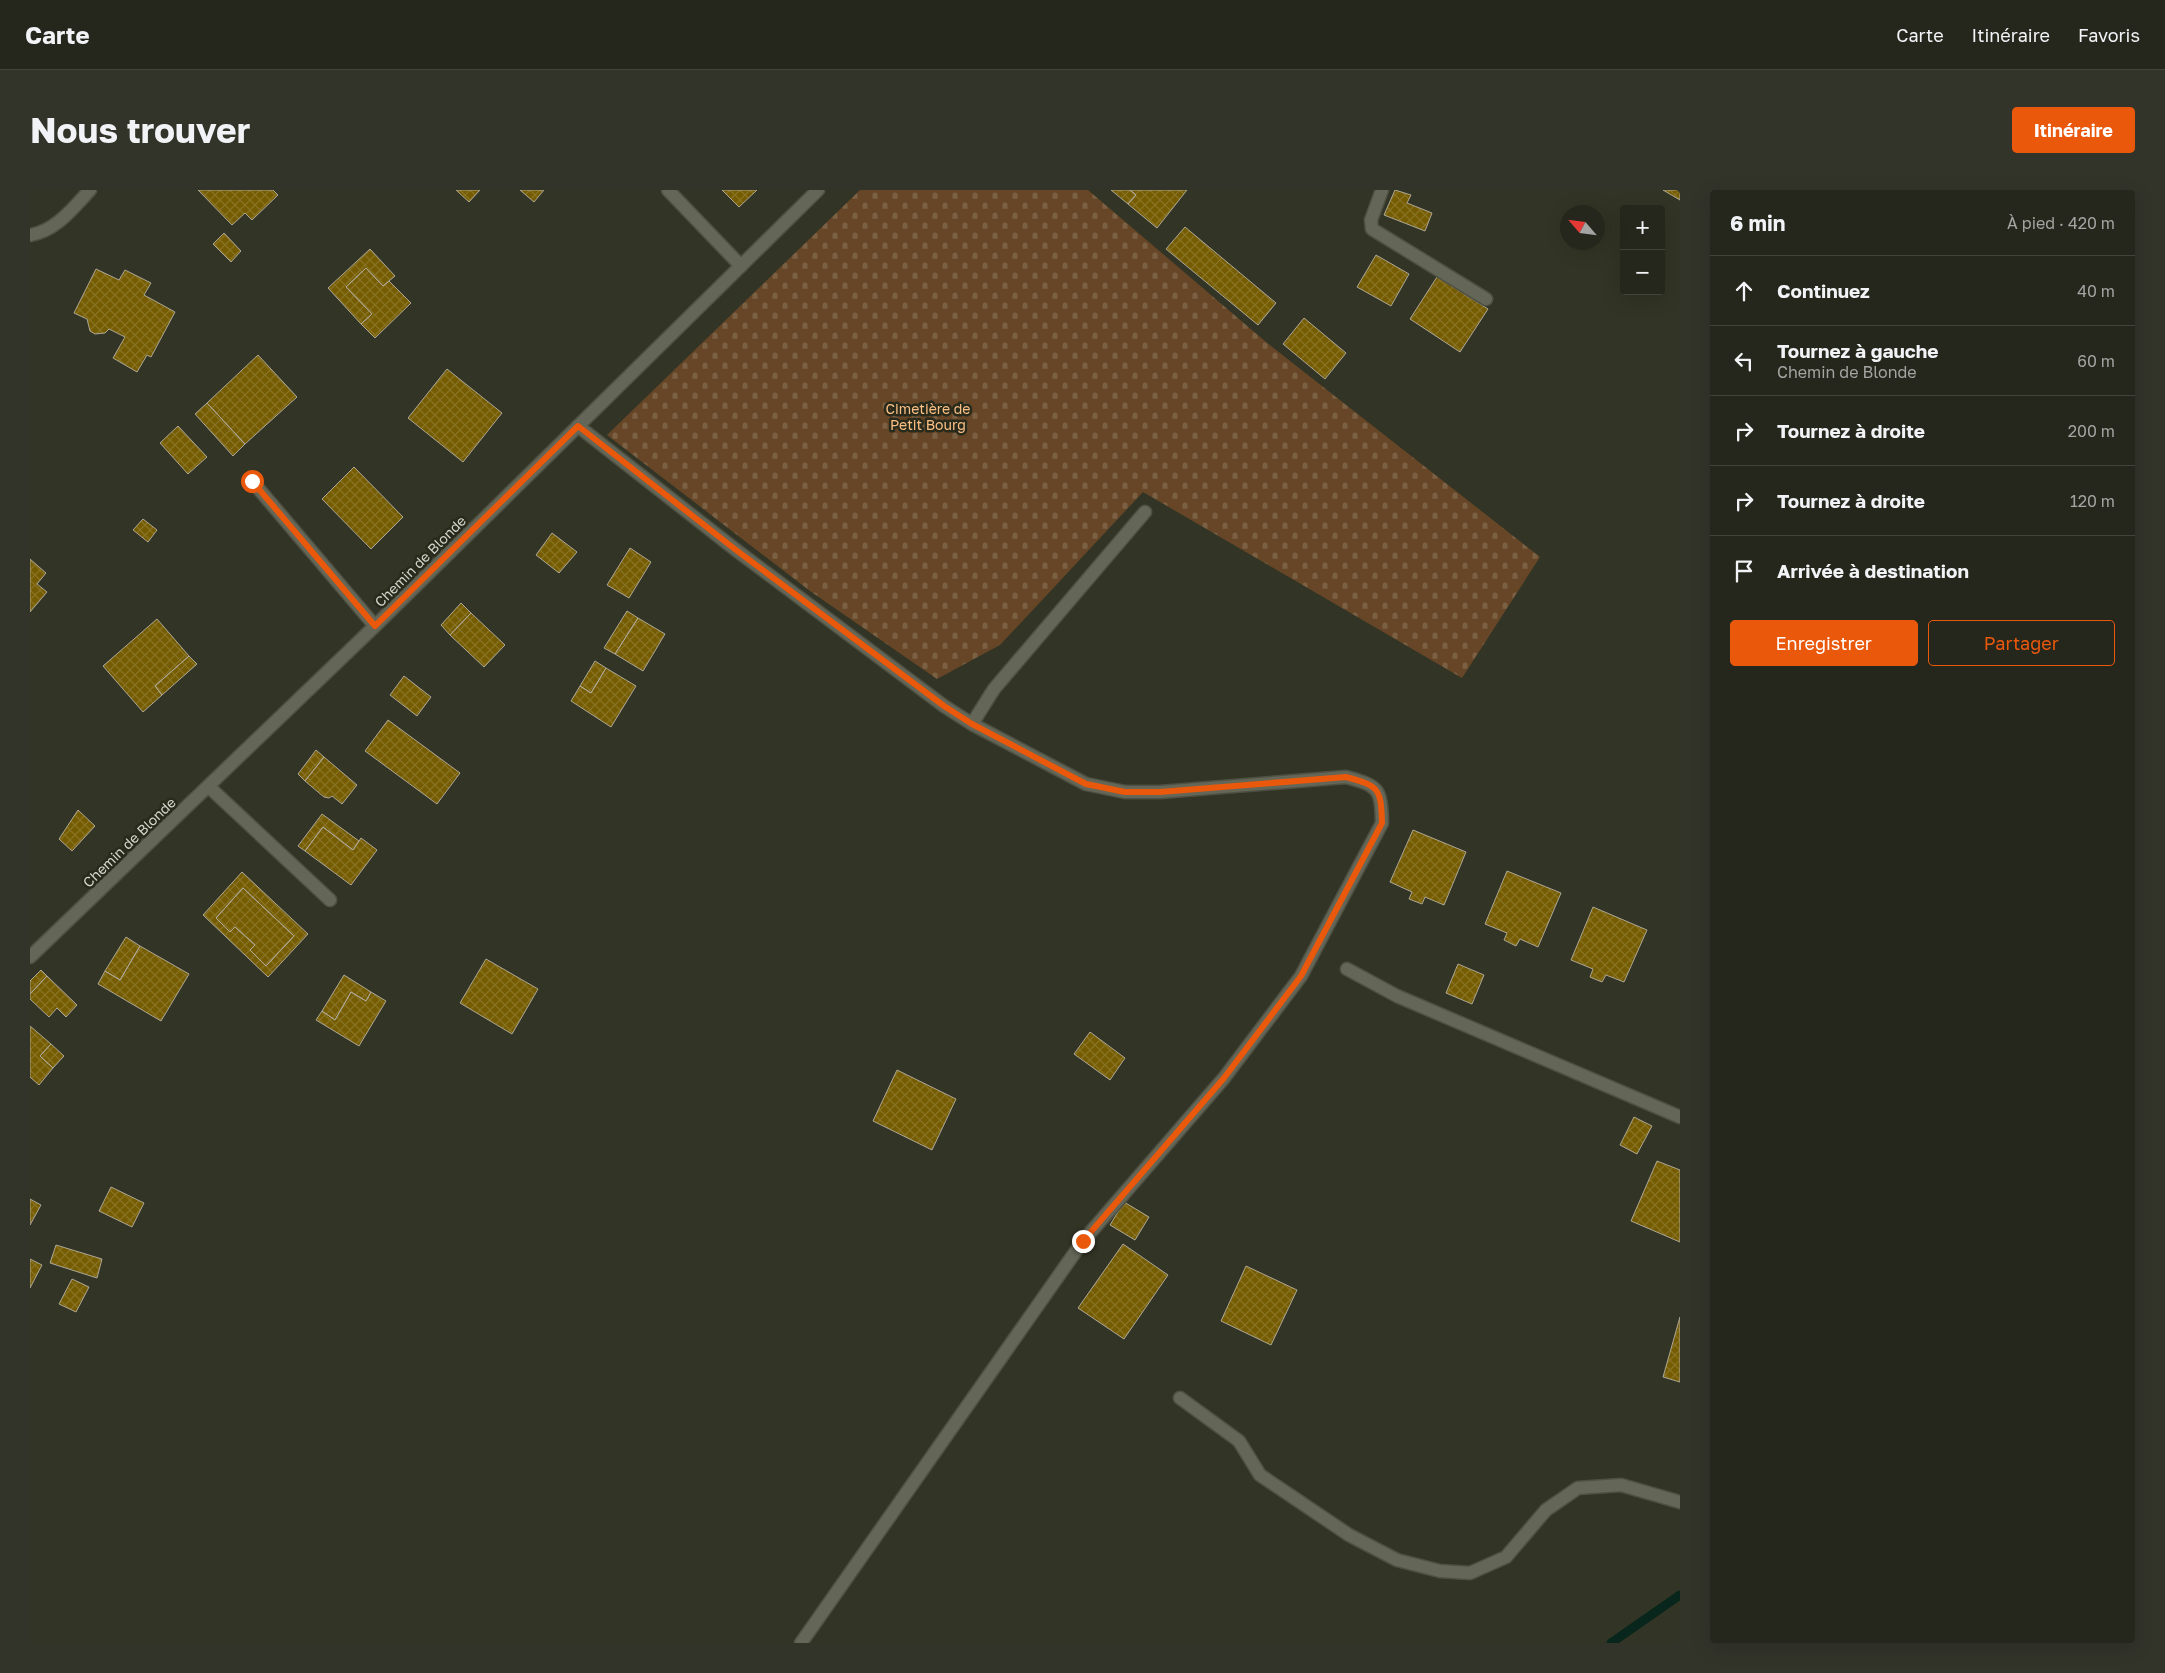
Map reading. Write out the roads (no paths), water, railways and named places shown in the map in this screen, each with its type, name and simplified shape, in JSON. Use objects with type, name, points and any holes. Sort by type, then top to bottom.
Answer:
[{"type":"street","points":[[30,235],[43,233],[68,214],[90,190]]},
{"type":"street","points":[[668,190],[741,266]]},
{"type":"street","name":"Chemin de Blonde","points":[[30,957],[375,626],[818,190]]},
{"type":"street","points":[[1382,190],[1371,220],[1372,228],[1486,299]]},
{"type":"street","points":[[578,426],[743,555],[944,706],[972,724],[1086,784],[1125,792],[1160,792],[1346,777],[1371,784],[1381,798],[1382,823],[1301,976],[1224,1078],[1083,1241],[801,1643]]},
{"type":"street","points":[[252,481],[375,626]]},
{"type":"street","points":[[972,724],[994,689],[1145,512]]},
{"type":"street","points":[[208,786],[330,900]]},
{"type":"street","points":[[1346,969],[1397,996],[1680,1117]]},
{"type":"street","points":[[1180,1398],[1238,1441],[1260,1475],[1349,1535],[1397,1560],[1440,1571],[1470,1573],[1506,1557],[1546,1510],[1578,1488],[1622,1485],[1680,1502]]},
{"type":"waterway","points":[[1611,1643],[1680,1595]]},
{"type":"park label","name":"Cimetière de Petit Bourg","points":[[928,416]]}]
